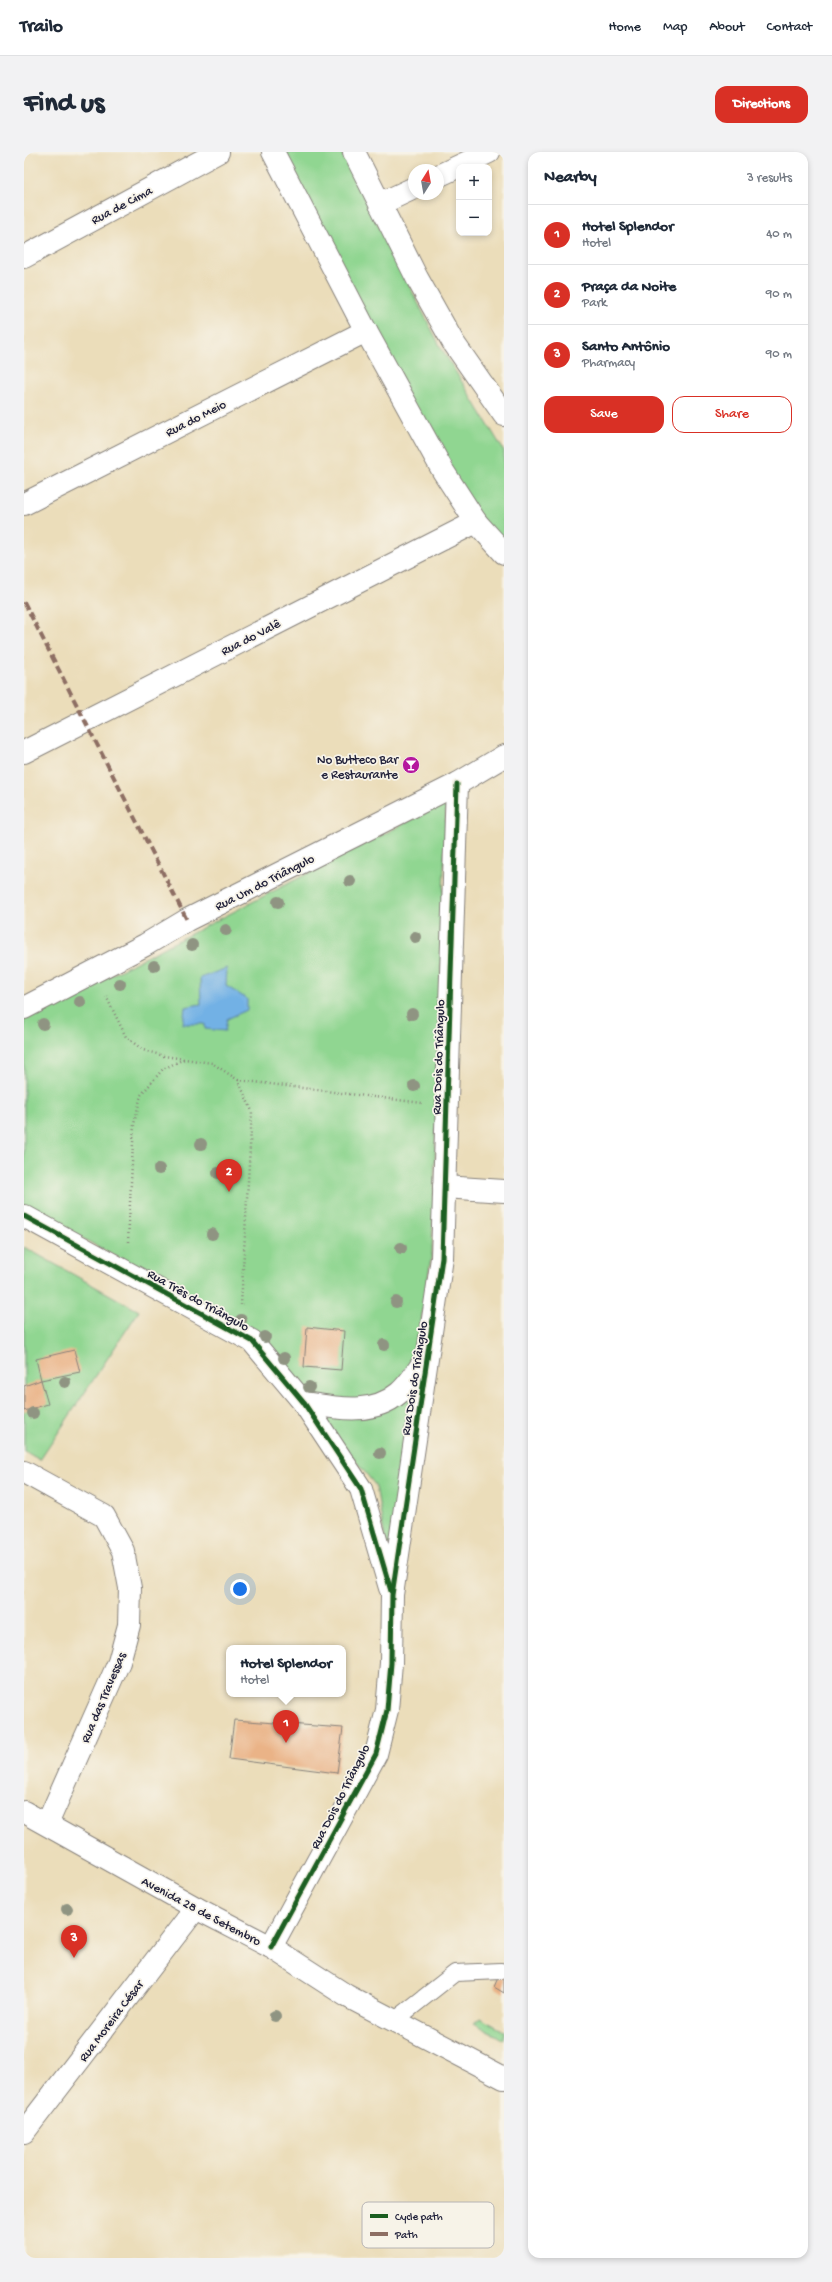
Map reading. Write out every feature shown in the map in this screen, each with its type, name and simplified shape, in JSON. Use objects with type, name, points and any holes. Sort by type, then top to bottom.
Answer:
[{"type":"street","name":"Rua de Cima","points":[[26,251],[218,152]]},
{"type":"street","points":[[273,152],[366,331],[443,470],[476,522],[504,553]]},
{"type":"street","points":[[354,152],[417,278],[453,342],[504,415]]},
{"type":"street","points":[[444,173],[489,152]]},
{"type":"street","points":[[380,204],[408,191]]},
{"type":"street","name":"Rua do Meio","points":[[24,504],[366,331]]},
{"type":"street","name":"Rua do Valê","points":[[24,752],[476,522]]},
{"type":"street","name":"Rua Um do Triângulo","points":[[24,1008],[145,945],[187,920],[457,784],[504,756]]},
{"type":"street","name":"Rua Dois do Triângulo","points":[[271,1947],[376,1754],[387,1710],[392,1595],[442,1258],[457,784]]},
{"type":"street","points":[[444,1186],[504,1191]]},
{"type":"street","name":"Rua Três do Triângulo","points":[[24,1216],[252,1341],[304,1403],[360,1489],[392,1595]]},
{"type":"street","points":[[304,1403],[351,1410],[375,1406],[399,1393],[427,1358]]},
{"type":"street","name":"Rua das Travessas","points":[[24,1472],[104,1516],[123,1551],[130,1588],[129,1625],[119,1662],[47,1824]]},
{"type":"street","name":"Avenida 28 de Setembro","points":[[24,1812],[196,1908],[271,1947],[347,1996],[504,2078]]},
{"type":"street","name":"Rua Moreira César","points":[[24,2132],[196,1908]]},
{"type":"lane","points":[[394,2021],[455,1973],[501,1971]]},
{"type":"path","points":[[94,972],[126,1037],[142,1050],[212,1063],[238,1080],[447,1106]]},
{"type":"path","points":[[126,1271],[134,1124],[141,1095],[163,1069],[184,1059]]},
{"type":"path","points":[[238,1080],[252,1111],[240,1335]]},
{"type":"green space","points":[[273,152],[341,152],[440,346],[504,451],[504,553],[476,522]]},
{"type":"green space","points":[[446,802],[432,1252],[417,1347],[391,1573],[376,1486],[251,1331],[24,1206],[24,1020]]},
{"type":"green space","points":[[24,1247],[139,1311],[40,1460],[24,1451]]},
{"type":"green space","points":[[480,2018],[504,2031],[504,2040],[474,2023]]},
{"type":"water","points":[[227,968],[226,986],[247,999],[247,1010],[227,1019],[225,1031],[205,1029],[205,1024],[183,1024],[185,1007],[201,1004],[200,978]]},
{"type":"building","points":[[307,1327],[344,1331],[341,1370],[304,1367]]},
{"type":"building","points":[[74,1350],[80,1372],[41,1380],[36,1359]]},
{"type":"building","points":[[41,1380],[48,1404],[24,1411],[24,1386]]},
{"type":"building","points":[[234,1720],[343,1728],[337,1773],[229,1759]]},
{"type":"building","points":[[504,1964],[504,1993],[494,1987]]},
{"type":"marked path","points":[[24,602],[187,920]]},
{"type":"cycle path","points":[[271,1947],[376,1754],[387,1710],[391,1663],[392,1595],[442,1258],[457,784]]},
{"type":"cycle path","points":[[24,1216],[252,1341],[304,1403],[361,1489],[391,1591]]},
{"type":"place","name":"No Butteco Bar e Restaurante","points":[[411,765]]},
{"type":"place","name":"Praça da Noite","points":[[229,1192]]},
{"type":"place","name":"Hotel Splendor","points":[[286,1743]]},
{"type":"place","name":"Santo Antônio","points":[[74,1958]]}]
